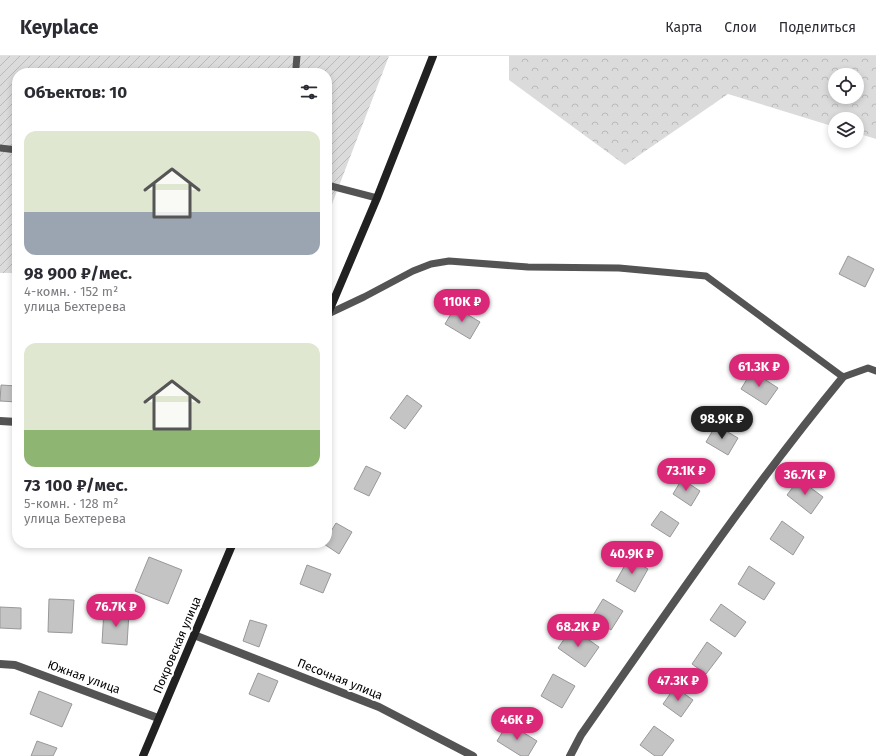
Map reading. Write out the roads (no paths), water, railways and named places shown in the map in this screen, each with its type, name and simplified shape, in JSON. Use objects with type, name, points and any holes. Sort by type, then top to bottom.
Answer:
[{"type":"street","points":[[332,303],[377,198],[433,56]]},
{"type":"street","points":[[570,756],[581,735],[698,569],[796,434],[843,377]]},
{"type":"street","points":[[0,421],[12,422]]},
{"type":"street","name":"Покровская улица","points":[[143,756],[231,548]]},
{"type":"street","name":"Песочная улица","points":[[194,635],[379,707],[473,756]]},
{"type":"street","name":"Южная улица","points":[[0,664],[15,665],[158,718]]},
{"type":"lane","points":[[296,67],[297,56]]},
{"type":"lane","points":[[0,148],[12,149]]},
{"type":"lane","points":[[332,186],[377,198]]},
{"type":"lane","points":[[332,313],[364,298],[413,271],[431,264],[449,261],[528,267],[619,268],[706,276],[843,377],[868,368],[876,371]]}]
